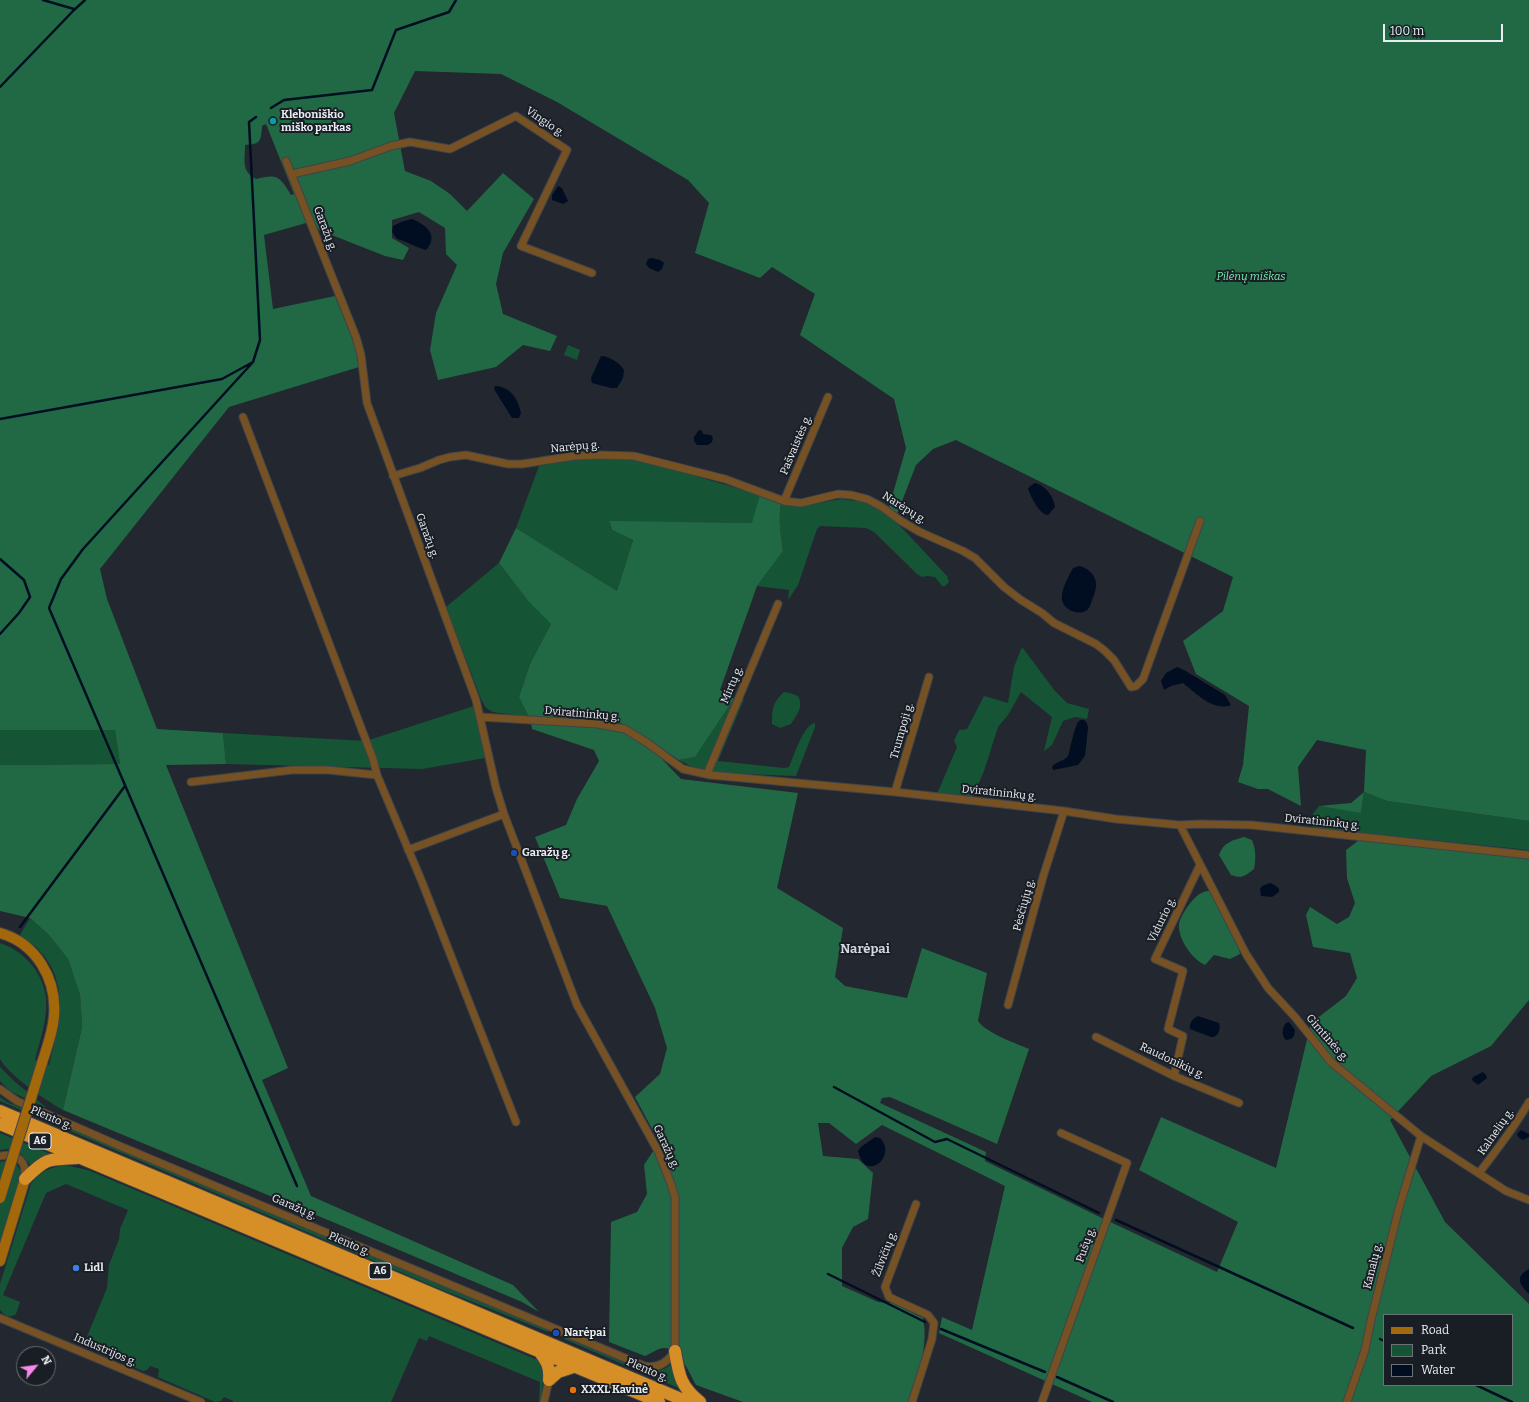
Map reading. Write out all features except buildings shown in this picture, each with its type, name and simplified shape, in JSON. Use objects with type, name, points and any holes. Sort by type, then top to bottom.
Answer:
[{"type":"highway","name":"Plento g.","points":[[0,1110],[688,1402]]},
{"type":"highway","name":"A6","points":[[0,1124],[659,1402]]},
{"type":"highway","points":[[26,1179],[45,1161],[54,1159],[80,1158]]},
{"type":"highway","points":[[539,1351],[546,1360],[550,1369],[549,1380]]},
{"type":"highway","points":[[675,1351],[681,1378],[685,1388],[700,1402]]},
{"type":"highway","points":[[549,1380],[558,1372],[576,1366]]},
{"type":"main road","points":[[0,933],[15,939],[27,947],[36,956],[50,979],[55,1003],[51,1033],[0,1198]]},
{"type":"main road","points":[[0,1261],[26,1179]]},
{"type":"street","name":"Vingio g.","points":[[292,174],[350,161],[391,146],[410,142],[450,149],[516,116],[568,150],[521,246],[592,273]]},
{"type":"street","name":"Garažų g.","points":[[0,1090],[17,1101],[120,1146],[644,1366],[654,1367],[662,1364],[670,1358],[675,1351],[675,1197],[671,1184],[658,1151],[577,1005],[504,814],[496,788],[476,700],[367,403],[361,355],[356,337],[286,161]]},
{"type":"street","name":"Pašvaistės g.","points":[[784,501],[828,397]]},
{"type":"street","points":[[243,417],[373,759],[377,775],[516,1122]]},
{"type":"street","name":"Narėpų g.","points":[[394,476],[439,460],[466,455],[508,464],[522,464],[574,456],[634,456],[725,479],[784,501],[801,503],[838,494],[851,494],[882,506],[901,521],[920,532],[975,558],[1004,587],[1021,600],[1042,613],[1054,623],[1105,651],[1114,660],[1131,687],[1136,686],[1143,679],[1200,521]]},
{"type":"street","name":"Mirtų g.","points":[[707,774],[778,604]]},
{"type":"street","name":"Trumpoji g.","points":[[895,792],[929,677]]},
{"type":"street","name":"Dviratininkų g.","points":[[480,717],[598,724],[625,729],[646,742],[683,769],[707,774],[895,792],[1064,811],[1116,819],[1180,825],[1252,825],[1529,855]]},
{"type":"street","points":[[191,782],[292,770],[328,770],[377,775]]},
{"type":"street","name":"Pėsčiųjų g.","points":[[1008,1005],[1043,877],[1064,811]]},
{"type":"street","points":[[408,850],[504,814]]},
{"type":"street","name":"Gimtinės g.","points":[[1180,825],[1246,954],[1268,988],[1331,1062],[1421,1136],[1506,1191],[1529,1200]]},
{"type":"street","name":"Vidurio g.","points":[[1174,1076],[1183,1036],[1168,1029],[1183,971],[1155,959],[1200,865]]},
{"type":"street","name":"Raudonikių g.","points":[[1096,1037],[1174,1076],[1239,1103]]},
{"type":"street","name":"Kalnelių g.","points":[[1479,1173],[1488,1164],[1516,1125],[1529,1102]]},
{"type":"street","name":"Pušų g.","points":[[1042,1402],[1127,1163],[1061,1133]]},
{"type":"street","name":"Kanalų g.","points":[[1347,1402],[1365,1350],[1399,1208],[1421,1136]]},
{"type":"street","points":[[0,1156],[7,1154],[16,1157],[22,1162],[26,1179]]},
{"type":"street","name":"Žilvičių g.","points":[[912,1402],[932,1339],[934,1323],[928,1314],[889,1297],[885,1287],[916,1204]]},
{"type":"street","name":"Industrijos g.","points":[[0,1318],[201,1402]]},
{"type":"street","points":[[544,1402],[549,1380]]},
{"type":"green space","name":"Pilėnų miškas","points":[[0,0],[1529,0],[1529,821],[1387,801],[1364,792],[1366,750],[1317,740],[1298,767],[1301,806],[1268,789],[1258,789],[1238,782],[1243,765],[1249,706],[1196,674],[1183,641],[1223,611],[1233,577],[956,440],[933,449],[916,465],[897,514],[889,507],[906,448],[894,399],[800,335],[815,294],[772,267],[760,278],[695,253],[709,203],[688,180],[557,102],[501,74],[415,71],[394,113],[405,171],[431,181],[450,194],[467,211],[503,173],[534,199],[503,253],[496,284],[503,314],[557,336],[550,351],[523,345],[496,367],[438,380],[430,350],[436,313],[457,265],[446,254],[445,228],[419,212],[392,220],[392,238],[409,248],[403,260],[385,256],[319,230],[313,221],[264,235],[273,309],[335,296],[355,344],[359,367],[229,407],[100,569],[107,599],[157,729],[223,733],[226,764],[166,765],[288,1068],[262,1080],[311,1196],[513,1285],[539,1312],[522,1302],[63,1110],[82,1027],[80,995],[68,959],[48,934],[30,918],[0,911],[0,765],[120,764],[115,730],[0,730]],"holes":[[[266,124],[294,194],[291,195],[278,178],[269,176],[256,179],[251,176],[246,169],[245,145],[257,143],[261,135],[262,126]]]},
{"type":"green space","points":[[568,345],[580,350],[577,360],[564,355]]},
{"type":"green space","points":[[617,457],[645,461],[760,495],[753,523],[609,522],[612,530],[633,540],[617,591],[516,528],[539,466],[576,459]]},
{"type":"green space","points":[[760,495],[781,504],[780,522],[783,551],[757,586],[720,690],[734,699],[695,757],[679,760],[635,731],[615,720],[529,717],[519,697],[530,664],[551,624],[528,601],[499,563],[516,528],[617,591],[633,540],[612,530],[609,521],[752,523]]},
{"type":"green space","points":[[842,499],[864,502],[883,510],[947,576],[949,582],[945,586],[942,586],[935,577],[922,577],[917,574],[874,532],[866,528],[820,526],[817,529],[798,585],[788,600],[789,590],[757,586],[783,551],[780,522],[781,504],[805,505]]},
{"type":"green space","points":[[499,563],[528,601],[551,624],[530,664],[519,697],[529,717],[493,712],[486,708],[481,699],[446,607]]},
{"type":"green space","points":[[1022,647],[1055,691],[1067,703],[1089,709],[1087,719],[1075,717],[1063,721],[1052,745],[1044,751],[1052,717],[1021,692],[1008,715],[998,727],[984,771],[973,797],[937,794],[957,747],[954,741],[959,730],[967,729],[984,696],[1008,703],[1014,667]]},
{"type":"green space","points":[[784,692],[798,696],[800,700],[800,707],[791,724],[780,728],[772,724],[773,711],[775,703]]},
{"type":"green space","points":[[734,699],[744,699],[718,761],[784,768],[789,767],[803,735],[811,725],[815,723],[815,727],[796,776],[717,773],[694,768],[679,760],[695,757]]},
{"type":"green space","points":[[474,706],[485,758],[422,769],[226,764],[223,733],[366,741]]},
{"type":"green space","points":[[531,722],[618,730],[634,738],[659,756],[681,779],[798,793],[777,888],[843,928],[835,977],[845,986],[907,998],[922,948],[987,973],[978,1021],[987,1030],[994,1034],[1029,1049],[997,1144],[890,1097],[882,1098],[880,1103],[986,1152],[985,1161],[1217,1272],[1238,1222],[1139,1170],[1161,1117],[1276,1168],[1311,1023],[1346,996],[1357,978],[1350,953],[1313,947],[1306,915],[1310,907],[1337,924],[1349,917],[1355,903],[1347,878],[1346,850],[1363,837],[1529,855],[1529,1000],[1491,1046],[1431,1076],[1390,1120],[1445,1222],[1529,1304],[1529,1402],[1092,1402],[939,1333],[942,1317],[972,1330],[1005,1186],[882,1125],[856,1144],[829,1123],[818,1123],[823,1156],[858,1159],[873,1173],[868,1219],[853,1227],[842,1248],[842,1286],[878,1302],[892,1303],[923,1318],[923,1350],[919,1371],[910,1402],[743,1402],[696,1385],[682,1360],[672,1350],[666,1348],[659,1349],[645,1356],[609,1342],[611,1222],[637,1212],[647,1194],[644,1165],[659,1142],[635,1097],[660,1074],[667,1048],[655,1008],[607,906],[560,898],[535,837],[566,825],[577,799],[599,761],[594,750],[532,729]]},
{"type":"green space","points":[[0,730],[115,730],[120,764],[0,765]]},
{"type":"green space","points":[[1364,792],[1387,801],[1529,821],[1529,850],[1315,828],[1309,824],[1310,818],[1319,806],[1361,812]]},
{"type":"green space","points":[[1364,792],[1361,813],[1319,806],[1351,803]]},
{"type":"green space","points":[[1244,837],[1252,840],[1255,854],[1254,869],[1243,876],[1238,877],[1231,875],[1219,855],[1228,843]]},
{"type":"green space","points":[[1211,891],[1237,940],[1240,954],[1230,959],[1214,955],[1205,965],[1195,958],[1183,942],[1179,925],[1184,912],[1191,902],[1204,892]]},
{"type":"green space","points":[[30,918],[48,934],[68,959],[80,995],[82,1027],[63,1110],[20,1080],[5,1066],[0,1059],[0,943],[17,951],[30,963],[36,971],[44,988],[46,997],[46,1013],[35,1060],[49,1065],[56,1035],[60,1005],[59,991],[55,977],[49,963],[39,950],[20,935]]},
{"type":"green space","points":[[0,1067],[14,1081],[47,1108],[9,1090],[0,1081]]},
{"type":"green space","points":[[0,1097],[7,1102],[279,1217],[549,1329],[548,1332],[440,1289],[0,1101]]},
{"type":"green space","points":[[0,1133],[53,1155],[30,1165],[18,1152],[5,1149],[0,1150]]},
{"type":"green space","points":[[4,1161],[16,1164],[22,1175],[0,1246],[0,1162]]},
{"type":"green space","points":[[64,1165],[88,1170],[540,1361],[544,1370],[541,1402],[539,1402],[540,1382],[429,1336],[427,1341],[419,1338],[391,1402],[233,1402],[224,1397],[221,1401],[215,1402],[158,1377],[159,1369],[150,1366],[147,1370],[143,1371],[87,1347],[85,1345],[86,1339],[107,1288],[109,1265],[119,1239],[120,1229],[128,1210],[66,1184],[46,1193],[3,1295],[20,1302],[16,1314],[7,1316],[0,1310],[0,1284],[31,1184],[41,1173],[54,1167]]},
{"type":"green space","points":[[565,1337],[646,1372],[664,1369],[673,1363],[683,1390],[564,1339]]},
{"type":"water","points":[[558,186],[562,188],[568,201],[563,204],[552,200],[552,195]]},
{"type":"water","points":[[412,219],[422,224],[430,232],[430,245],[426,250],[397,239],[392,232],[393,226]]},
{"type":"water","points":[[652,258],[660,260],[664,263],[662,269],[658,272],[649,268],[646,264],[648,259]]},
{"type":"water","points":[[601,356],[614,360],[624,370],[623,378],[617,388],[592,383],[591,378]]},
{"type":"water","points":[[495,386],[509,391],[516,399],[521,413],[519,418],[512,418],[494,389]]},
{"type":"water","points":[[699,430],[702,431],[703,434],[711,435],[713,438],[712,442],[708,445],[697,445],[694,441],[694,437]]},
{"type":"water","points":[[1035,483],[1042,486],[1053,499],[1055,507],[1048,515],[1042,512],[1029,492],[1028,489],[1030,486]]},
{"type":"water","points":[[1079,566],[1091,572],[1096,582],[1095,592],[1089,608],[1080,613],[1068,609],[1062,599],[1064,586],[1073,568]]},
{"type":"water","points":[[1177,667],[1225,695],[1231,705],[1218,706],[1211,704],[1183,683],[1171,686],[1164,690],[1161,681],[1166,673]]},
{"type":"water","points":[[1080,720],[1084,720],[1087,723],[1088,728],[1085,756],[1078,765],[1053,770],[1052,767],[1056,763],[1064,760],[1068,756],[1075,730]]},
{"type":"water","points":[[1270,883],[1279,889],[1279,892],[1272,897],[1261,896],[1260,889],[1262,886]]},
{"type":"water","points":[[1198,1016],[1219,1023],[1220,1025],[1217,1035],[1211,1037],[1190,1029],[1192,1021]]},
{"type":"water","points":[[1289,1022],[1295,1030],[1294,1036],[1291,1039],[1286,1040],[1283,1036],[1283,1029],[1286,1023]]},
{"type":"water","points":[[1483,1072],[1487,1078],[1478,1085],[1472,1080],[1473,1077]]},
{"type":"water","points":[[1521,1130],[1529,1134],[1529,1137],[1523,1140],[1519,1138],[1517,1134]]},
{"type":"water","points":[[875,1137],[880,1138],[885,1145],[883,1159],[878,1164],[873,1166],[867,1165],[862,1161],[858,1151]]},
{"type":"water","points":[[1529,1269],[1529,1294],[1521,1284],[1520,1278],[1524,1272]]},
{"type":"waterway","points":[[43,0],[74,9]]},
{"type":"waterway","points":[[0,87],[85,0]]},
{"type":"waterway","points":[[271,108],[284,100],[372,90],[396,30],[449,12],[456,0]]},
{"type":"waterway","points":[[0,419],[222,379],[253,362],[260,340],[249,122],[256,117]]},
{"type":"waterway","points":[[253,362],[83,549],[61,579],[49,608],[297,1186]]},
{"type":"waterway","points":[[0,559],[24,580],[30,597],[19,613],[0,634]]},
{"type":"waterway","points":[[20,927],[125,786]]},
{"type":"waterway","points":[[834,1087],[935,1142],[947,1139],[1099,1213]]},
{"type":"waterway","points":[[1116,1220],[1353,1328]]},
{"type":"waterway","points":[[828,1274],[925,1322]]},
{"type":"waterway","points":[[941,1329],[1045,1372]]},
{"type":"waterway","points":[[1057,1377],[1113,1402]]},
{"type":"waterway","points":[[1478,1386],[1512,1402]]},
{"type":"place","name":"Kleboniškio miško parkas","points":[[273,121]]},
{"type":"place","name":"Garažų g.","points":[[514,853]]},
{"type":"place","name":"Lidl","points":[[76,1268]]},
{"type":"place","name":"Narėpai","points":[[556,1333]]},
{"type":"place","name":"XXXL Kavinė","points":[[573,1390]]},
{"type":"district","name":"Narėpai","points":[[865,949]]}]
